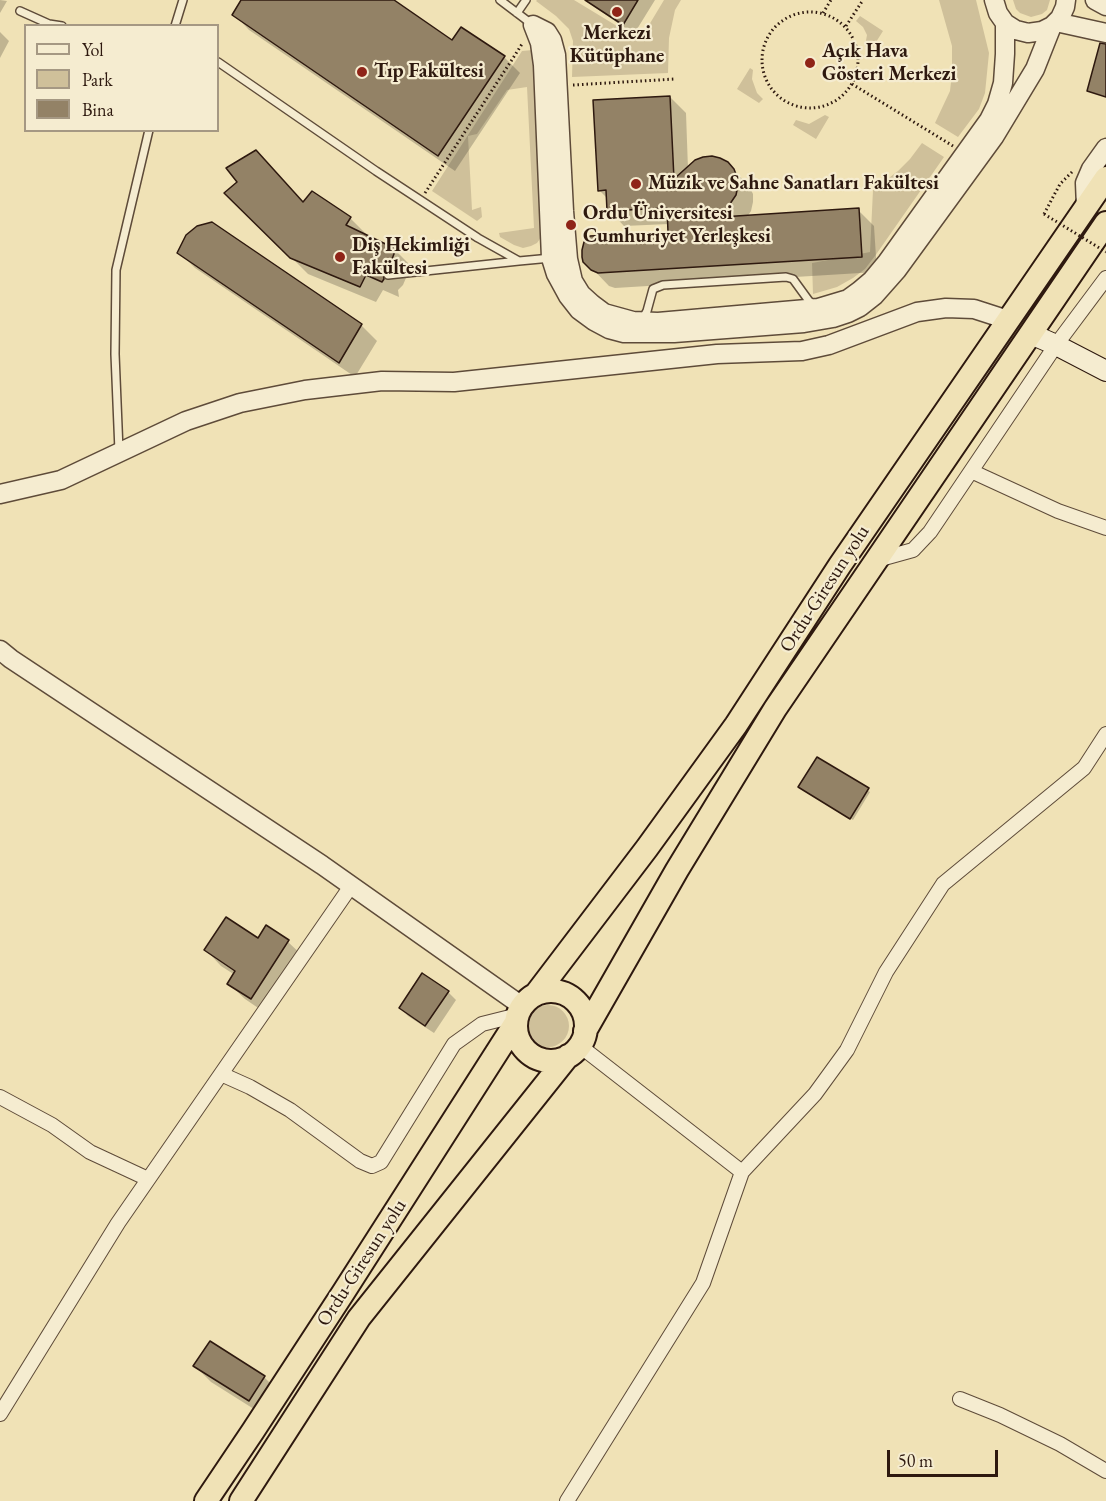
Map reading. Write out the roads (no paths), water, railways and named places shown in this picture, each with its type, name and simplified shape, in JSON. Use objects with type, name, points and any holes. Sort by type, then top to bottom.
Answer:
[{"type":"highway","name":"Ordu-Giresun yolu","points":[[206,1501],[311,1342],[523,1010],[647,848],[736,725],[847,555],[1106,178]]},
{"type":"highway","name":"Ordu-Giresun yolu","points":[[241,1501],[359,1318],[578,1044],[677,870],[763,729],[1106,223]]},
{"type":"highway","points":[[546,991],[557,991],[567,995],[576,1001],[585,1021],[578,1044],[556,1060],[544,1060],[532,1056],[517,1036],[523,1010],[546,991]]},
{"type":"main road","points":[[1031,334],[1106,371]]},
{"type":"street","points":[[994,1],[1005,23],[1016,30],[1028,33],[1042,32],[1054,24],[1060,18],[1066,0]]},
{"type":"street","points":[[1095,0],[1106,6]]},
{"type":"street","points":[[533,25],[547,32],[556,55],[564,211],[568,259],[573,281],[581,294],[604,313],[633,321],[658,322],[818,308],[848,299],[872,280],[894,253],[988,120],[1003,83],[1005,23]]},
{"type":"street","points":[[1054,24],[1106,33]]},
{"type":"street","points":[[533,25],[540,43],[551,258],[556,274],[579,310],[609,329],[624,333],[674,333],[804,323],[833,318],[860,307],[874,296],[897,270],[994,137],[1035,69],[1054,24]]},
{"type":"street","points":[[1086,207],[1085,183],[1091,169],[1106,147]]},
{"type":"street","points":[[877,560],[914,550],[930,532],[1056,345],[1106,278]]},
{"type":"street","points":[[0,495],[61,480],[186,421],[240,403],[305,390],[382,381],[454,382],[717,354],[802,351],[829,345],[917,312],[946,308],[974,309],[1008,320]]},
{"type":"street","points":[[972,471],[1058,512],[1106,528]]},
{"type":"street","points":[[0,650],[302,852],[523,1010]]},
{"type":"street","points":[[567,1501],[703,1284],[742,1172],[815,1094],[847,1050],[886,972],[943,884],[1084,768],[1106,734]]},
{"type":"street","points":[[0,1414],[118,1223],[351,886]]},
{"type":"street","points":[[221,1074],[250,1087],[290,1110],[360,1161],[372,1166],[381,1162],[454,1044],[482,1024],[523,1010]]},
{"type":"street","points":[[578,1044],[742,1172]]},
{"type":"street","points":[[0,1097],[52,1125],[90,1152],[148,1179]]},
{"type":"street","points":[[960,1399],[1000,1415],[1060,1444],[1106,1471]]},
{"type":"lane","points":[[176,24],[183,0]]},
{"type":"lane","points":[[500,0],[533,25]]},
{"type":"lane","points":[[517,13],[526,0]]},
{"type":"lane","points":[[20,11],[50,24]]},
{"type":"lane","points":[[219,63],[420,200],[478,238],[519,261]]},
{"type":"lane","points":[[120,453],[115,354],[116,270],[149,132]]},
{"type":"lane","points":[[388,275],[551,258]]},
{"type":"lane","points":[[642,321],[653,289],[663,285],[786,277],[793,279],[809,302],[818,308]]},
{"type":"place","name":"Merkezi Kütüphane","points":[[617,12]]},
{"type":"place","name":"Açık Hava Gösteri Merkezi","points":[[810,63]]},
{"type":"place","name":"Tıp Fakültesi","points":[[362,72]]},
{"type":"place","name":"Müzik ve Sahne Sanatları Fakültesi","points":[[636,184]]},
{"type":"place","name":"Ordu Üniversitesi Cumhuriyet Yerleşkesi","points":[[571,225]]},
{"type":"place","name":"Diş Hekimliği Fakültesi","points":[[340,257]]}]
